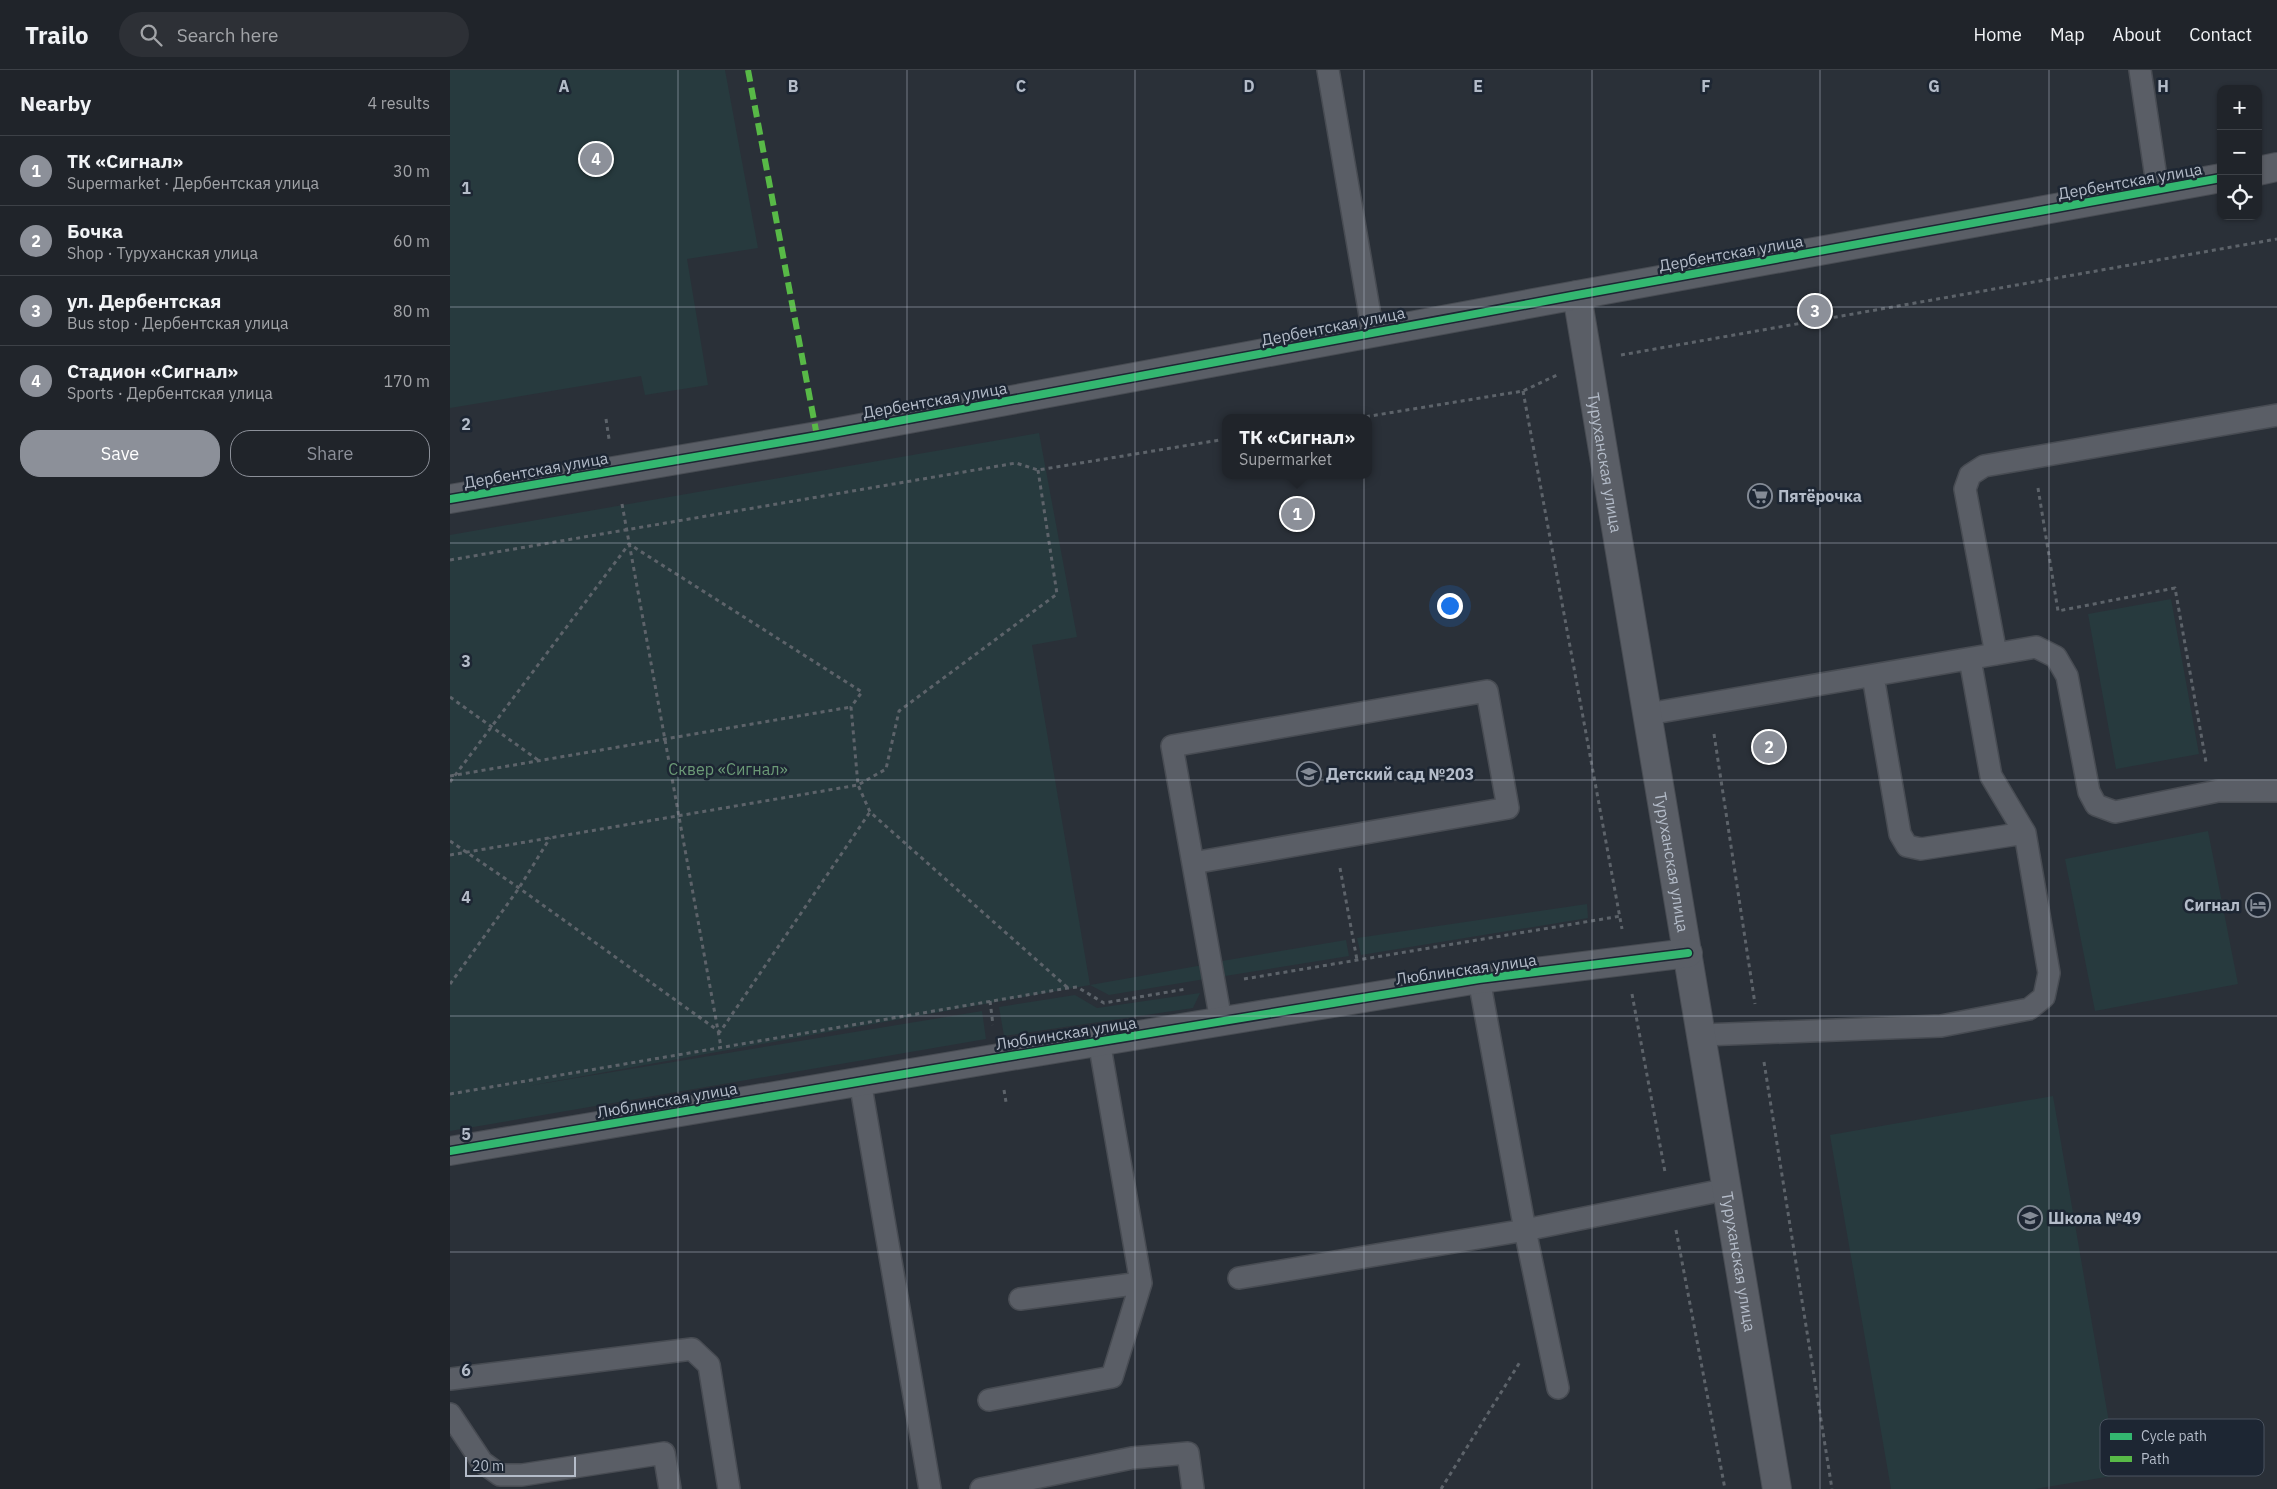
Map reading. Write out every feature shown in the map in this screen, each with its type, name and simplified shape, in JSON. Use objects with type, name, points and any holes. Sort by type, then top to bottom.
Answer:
[{"type":"street","points":[[2262,170],[2277,168]]},
{"type":"street","name":"Дербентская улица","points":[[450,499],[817,436],[2217,179]]},
{"type":"street","name":"Туруханская улица","points":[[1578,295],[1703,1035],[1777,1489]]},
{"type":"street","name":"Люблинская улица","points":[[450,1151],[1479,979],[1688,954]]},
{"type":"lane","points":[[1328,70],[1373,333]]},
{"type":"lane","points":[[2140,70],[2158,191]]},
{"type":"lane","points":[[1996,654],[1965,489],[1970,475],[1984,466],[2277,415]]},
{"type":"lane","points":[[1648,714],[2036,646],[2056,657],[2067,676],[2089,792],[2096,805],[2115,812],[2212,793],[2277,791]]},
{"type":"lane","points":[[1703,1035],[1940,1026],[2030,1009],[2044,997],[2049,973],[2025,833],[1991,776],[1970,659]]},
{"type":"lane","points":[[1873,676],[1900,834],[1907,846],[1921,849],[2025,833]]},
{"type":"lane","points":[[1193,863],[1508,808],[1487,691],[1172,746],[1221,1022]]},
{"type":"lane","points":[[1479,979],[1558,1388]]},
{"type":"lane","points":[[989,1400],[1112,1376],[1142,1283],[1099,1041]]},
{"type":"lane","points":[[860,1081],[930,1489]]},
{"type":"lane","points":[[1239,1278],[1526,1230],[1728,1189]]},
{"type":"lane","points":[[1020,1300],[1142,1283]]},
{"type":"lane","points":[[450,1379],[692,1349],[709,1365],[729,1489]]},
{"type":"lane","points":[[450,1414],[482,1462],[500,1475],[522,1475],[664,1453],[670,1489]]},
{"type":"lane","points":[[981,1489],[1132,1458],[1188,1453],[1193,1489]]},
{"type":"path","points":[[1372,416],[1524,391],[1589,360],[2277,239]]},
{"type":"path","points":[[606,418],[722,1047]]},
{"type":"path","points":[[450,560],[1016,463],[1038,470],[1222,440]]},
{"type":"path","points":[[2033,458],[2058,612],[2175,588],[2212,793]]},
{"type":"path","points":[[450,855],[858,785],[886,768],[899,711],[1057,594],[1038,470]]},
{"type":"path","points":[[629,544],[862,692],[851,707],[858,785],[870,812],[1068,988]]},
{"type":"path","points":[[450,782],[452,775],[629,544]]},
{"type":"path","points":[[450,697],[538,760]]},
{"type":"path","points":[[1710,703],[1759,1033],[1832,1489]]},
{"type":"path","points":[[452,775],[851,707]]},
{"type":"path","points":[[720,1032],[870,812]]},
{"type":"path","points":[[450,984],[519,888],[550,838]]},
{"type":"path","points":[[1336,838],[1357,960]]},
{"type":"path","points":[[450,841],[720,1032]]},
{"type":"path","points":[[450,1094],[1068,988],[1077,987],[1104,1003],[1621,916]]},
{"type":"path","points":[[1441,1489],[1545,1323]]},
{"type":"green space","points":[[450,70],[725,70],[758,248],[687,259],[708,385],[645,395],[641,376],[450,408]]},
{"type":"green space","name":"Сквер «Сигнал»","points":[[1039,433],[1077,637],[1032,645],[1090,985],[528,1086],[982,1011],[986,1039],[450,1131],[450,535]]},
{"type":"green space","points":[[2171,599],[2199,754],[2116,769],[2088,614]]},
{"type":"green space","points":[[2208,831],[2238,984],[2095,1011],[2065,859]]},
{"type":"green space","points":[[1587,904],[1588,918],[1361,955],[1357,938]]},
{"type":"green space","points":[[1346,940],[1349,956],[1225,976],[1222,961]]},
{"type":"green space","points":[[1203,965],[1205,979],[1109,995],[1090,985]]},
{"type":"green space","points":[[1200,993],[1193,1008],[1004,1036],[999,1007],[1075,995],[1097,1008]]},
{"type":"green space","points":[[2053,1096],[2108,1419],[2100,1419],[2100,1476],[2112,1476],[2035,1489],[1891,1489],[1830,1135]]},
{"type":"marked path","points":[[748,70],[817,436]]},
{"type":"cycle path","points":[[450,499],[817,436],[2217,179]]},
{"type":"cycle path","points":[[450,1151],[1479,979],[1688,953]]},
{"type":"place","name":"Стадион «Сигнал»","points":[[596,159]]},
{"type":"place","name":"ул. Дербентская","points":[[1815,311]]},
{"type":"place","name":"Пятёрочка","points":[[1760,496]]},
{"type":"place","name":"ТК «Сигнал»","points":[[1297,514]]},
{"type":"place","name":"Бочка","points":[[1769,747]]},
{"type":"place","name":"Детский сад №203","points":[[1309,774]]},
{"type":"place","name":"Сигнал","points":[[2258,905]]},
{"type":"place","name":"Школа №49","points":[[2030,1218]]}]
